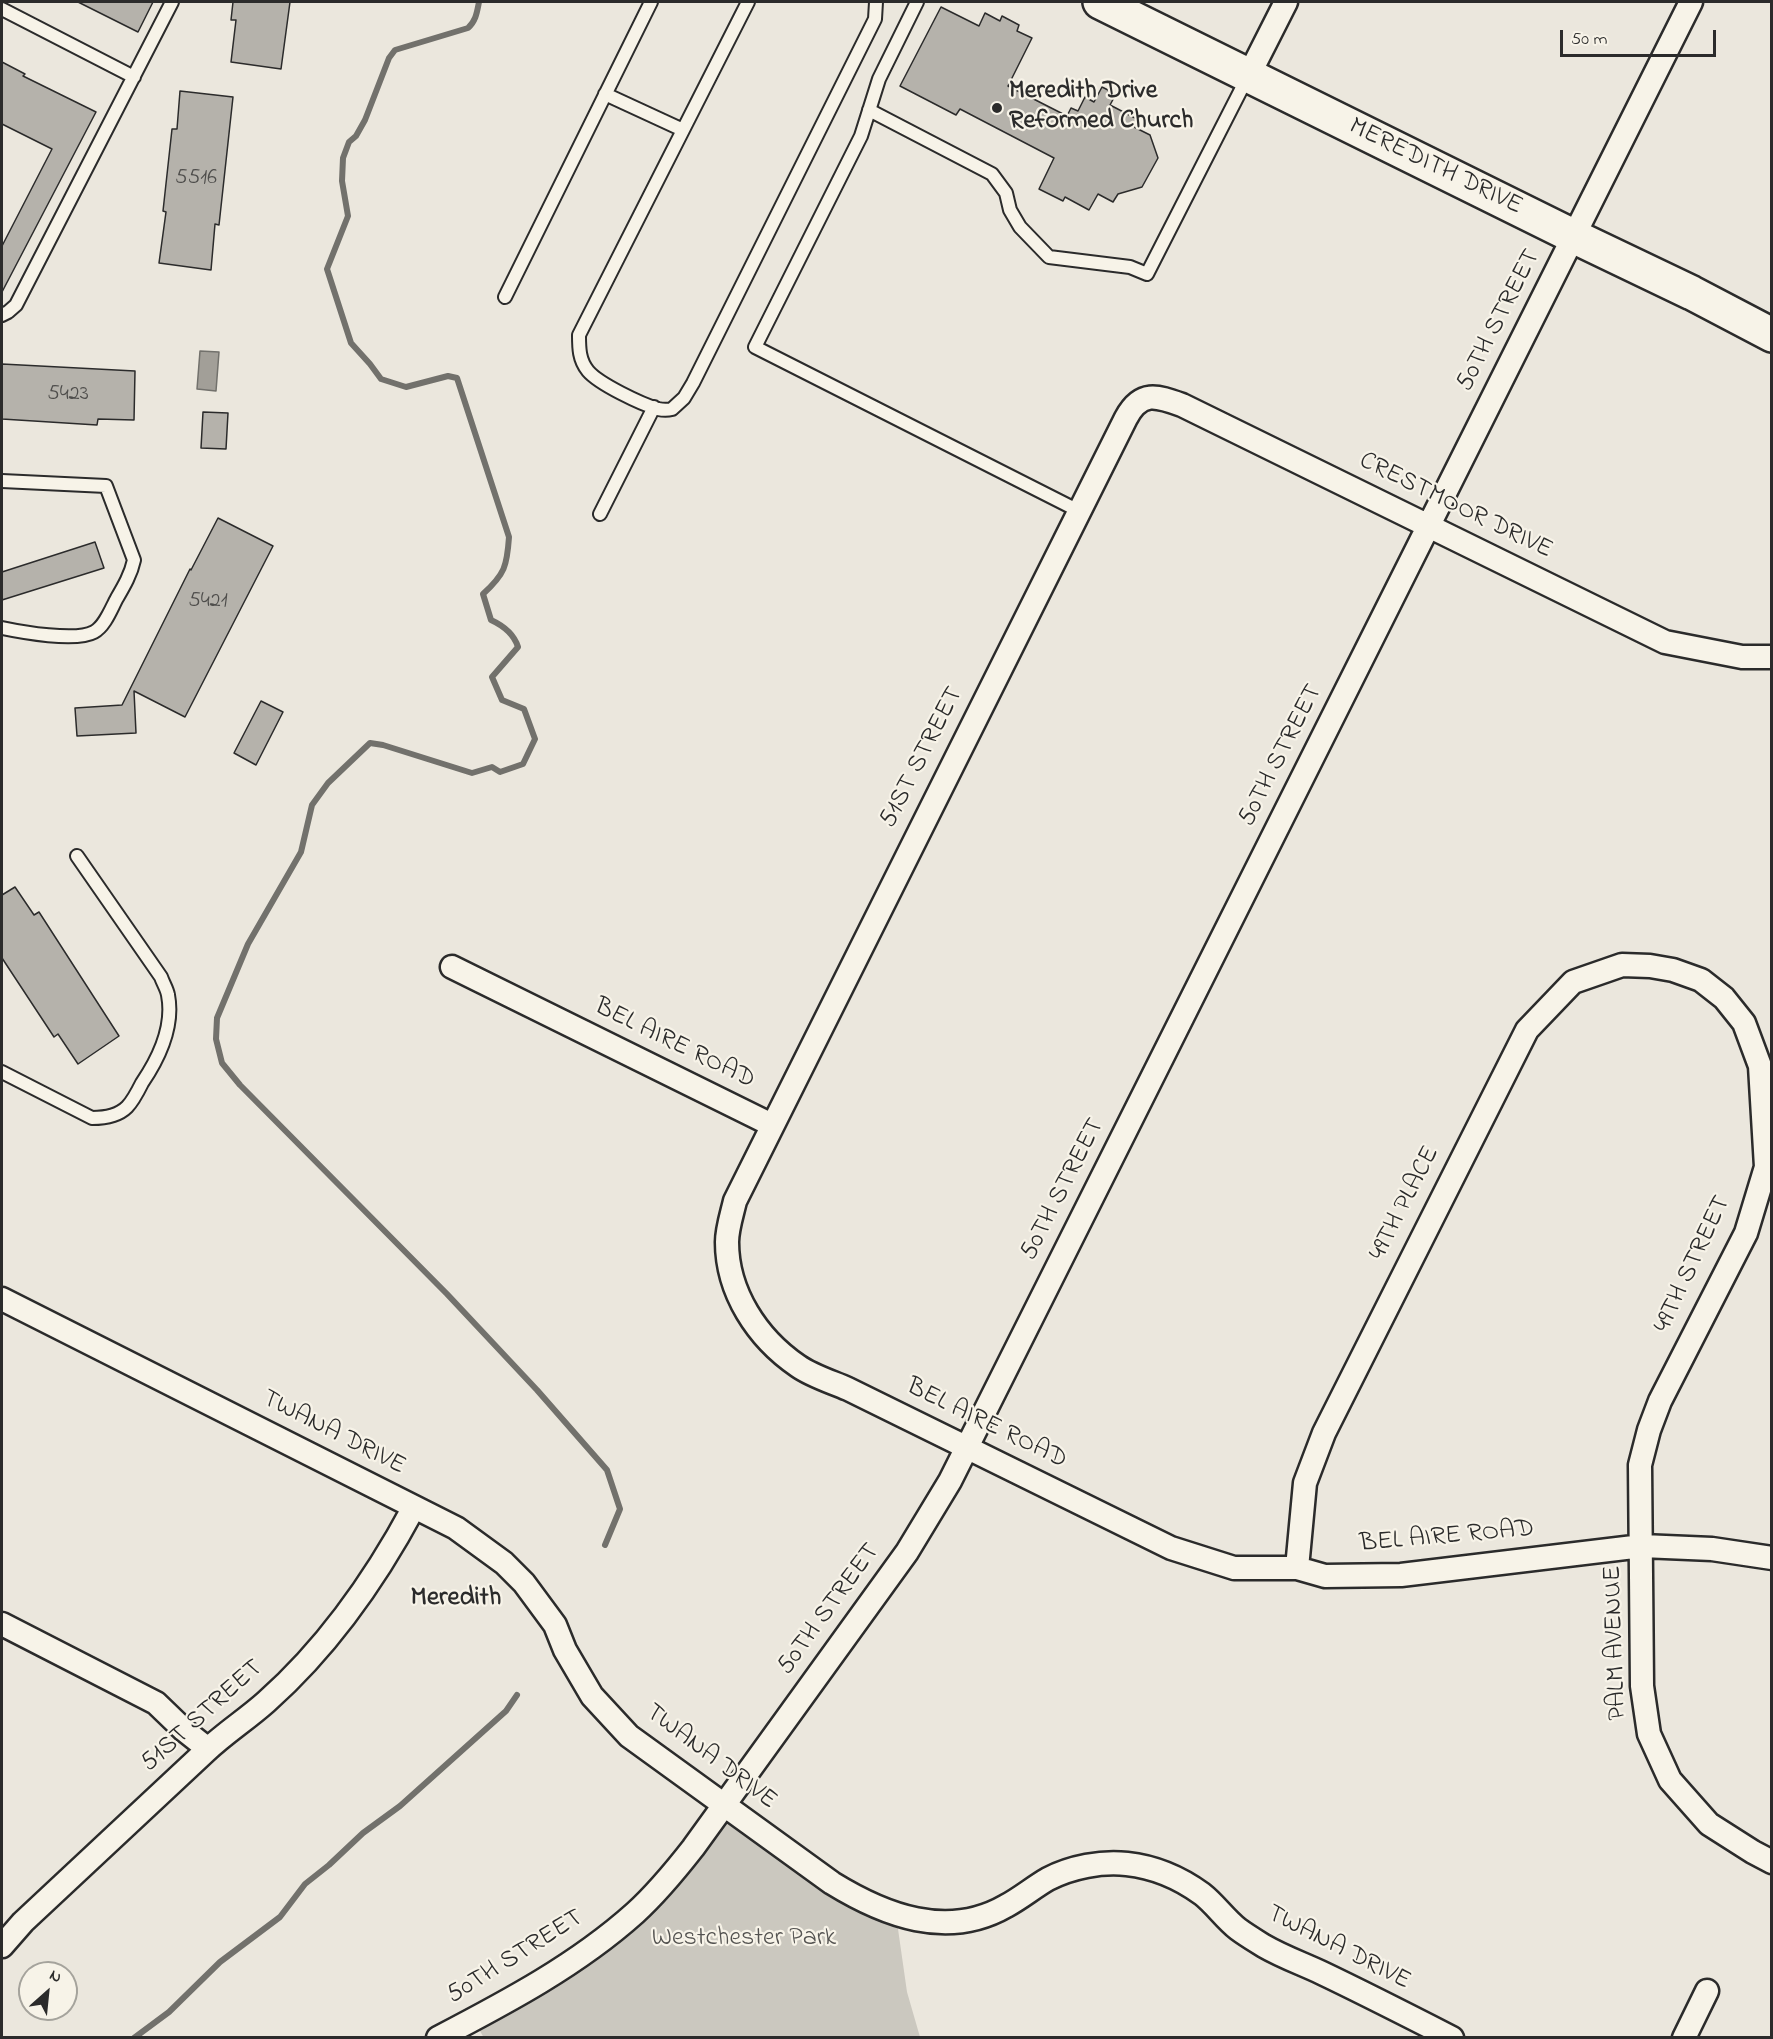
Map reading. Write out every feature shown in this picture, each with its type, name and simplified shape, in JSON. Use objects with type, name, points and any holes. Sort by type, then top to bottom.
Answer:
[{"type":"main road","name":"MEREDITH DRIVE","points":[[1100,2],[1692,293],[1772,335]]},
{"type":"street","points":[[1248,75],[1286,2]]},
{"type":"street","name":"50TH STREET","points":[[438,2037],[515,1998],[584,1953],[634,1914],[666,1882],[724,1806],[907,1552],[967,1448],[1691,2]]},
{"type":"street","name":"CRESTMOOR DRIVE","points":[[1126,418],[1132,407],[1141,400],[1153,396],[1167,400],[1665,642],[1742,657],[1772,657]]},
{"type":"street","name":"51ST STREET","points":[[772,1125],[1126,418]]},
{"type":"street","name":"49TH PLACE","points":[[1297,1568],[1305,1484],[1324,1432],[1527,1030],[1573,982],[1622,964],[1673,970]]},
{"type":"street","name":"BEL AIRE ROAD","points":[[452,967],[772,1125],[735,1201],[727,1241],[732,1282],[750,1319],[771,1344],[799,1367],[1171,1548],[1234,1568],[1297,1568],[1325,1576],[1401,1575],[1642,1546],[1712,1548],[1772,1558]]},
{"type":"street","name":"49TH STREET","points":[[1642,1546],[1640,1465],[1649,1430],[1660,1401],[1746,1233],[1766,1167],[1760,1066],[1744,1023],[1724,998],[1701,980],[1673,970]]},
{"type":"street","name":"TWANA DRIVE","points":[[2,1299],[456,1528],[504,1563],[524,1583],[555,1625],[565,1650],[592,1696],[629,1736],[832,1883],[859,1899],[896,1916],[921,1921],[949,1922],[976,1918],[1004,1908],[1050,1879],[1073,1869],[1100,1864],[1127,1864],[1156,1870],[1179,1879],[1203,1895],[1238,1929],[1265,1947],[1452,2037]]},
{"type":"street","name":"51ST STREET","points":[[2,1944],[208,1749],[266,1702],[313,1656],[354,1605],[391,1550],[414,1507]]},
{"type":"street","name":"PALM AVENUE","points":[[1642,1546],[1642,1686],[1649,1734],[1670,1780],[1709,1824],[1772,1862]]},
{"type":"street","points":[[2,1624],[156,1703],[208,1749]]},
{"type":"street","points":[[1684,2037],[1707,1991]]},
{"type":"lane","points":[[2,315],[16,305],[172,2]]},
{"type":"lane","points":[[505,297],[651,2]]},
{"type":"lane","points":[[748,2],[579,335],[579,349],[588,371],[603,384],[661,410],[672,409],[684,398],[693,383],[875,19],[876,2]]},
{"type":"lane","points":[[917,2],[879,79],[861,136],[755,347],[1079,511]]},
{"type":"lane","points":[[2,9],[134,76]]},
{"type":"lane","points":[[869,110],[992,174],[1006,193],[1010,210],[1020,227],[1049,257],[1130,267],[1147,274],[1248,75]]},
{"type":"lane","points":[[605,94],[683,130]]},
{"type":"lane","points":[[600,514],[654,407]]},
{"type":"lane","points":[[2,481],[106,486],[134,560],[132,570],[104,622],[94,632],[78,636],[25,633],[2,628]]},
{"type":"lane","points":[[2,1072],[92,1118],[104,1118],[117,1114],[127,1107],[152,1068],[161,1049],[167,1029],[168,993],[161,977],[77,856]]},
{"type":"green space","name":"Westchester Park","points":[[724,1806],[896,1915],[907,1992],[920,2037],[484,2038],[473,2019],[584,1953]]},
{"type":"shaded area","points":[[200,351],[219,352],[216,391],[197,389]]},
{"type":"building","points":[[78,2],[153,2],[138,32]]},
{"type":"building","points":[[233,2],[290,2],[281,69],[231,62],[236,20],[231,20]]},
{"type":"building","name":"Meredith Drive Reformed Church","points":[[941,7],[979,26],[985,13],[1000,21],[1002,16],[1019,25],[1017,31],[1032,38],[1008,86],[1067,116],[1071,108],[1078,111],[1085,97],[1094,102],[1102,87],[1116,94],[1110,105],[1137,119],[1134,127],[1150,135],[1158,158],[1142,187],[1118,194],[1113,202],[1098,194],[1089,210],[1065,197],[1063,201],[1039,189],[1054,158],[960,109],[956,115],[900,86]]},
{"type":"building","points":[[2,62],[25,74],[23,76],[96,112],[2,292],[2,246],[52,149],[2,124]]},
{"type":"building","points":[[180,91],[233,97],[219,225],[215,224],[211,270],[159,263],[166,212],[163,211],[172,129],[177,129]]},
{"type":"building","points":[[2,364],[135,371],[134,420],[98,419],[97,425],[2,419]]},
{"type":"building","points":[[203,412],[228,413],[226,449],[201,448]]},
{"type":"building","points":[[218,518],[273,546],[185,717],[134,691],[136,733],[77,736],[75,708],[122,705]]},
{"type":"building","points":[[95,542],[104,568],[2,600],[2,572]]},
{"type":"building","points":[[261,701],[283,712],[256,765],[234,753]]},
{"type":"building","points":[[15,887],[34,915],[39,912],[119,1036],[78,1064],[58,1034],[54,1037],[2,958],[2,895]]},
{"type":"waterway","points":[[479,2],[477,13],[468,28],[395,50],[389,58],[365,120],[356,136],[349,142],[343,158],[342,181],[348,216],[327,269],[351,343],[381,379],[406,387],[448,376],[457,378],[509,537],[503,569],[496,581],[483,594],[491,620],[508,631],[518,647],[492,677],[502,700],[524,709],[535,739],[523,764],[500,772],[492,767],[472,773],[370,743],[328,783],[312,805],[301,852],[248,944],[217,1018],[216,1039],[222,1063],[240,1085],[447,1294],[537,1390],[607,1470],[620,1509],[605,1545]]},
{"type":"waterway","points":[[134,2038],[169,2012],[220,1962],[280,1917],[305,1884],[363,1833],[400,1806],[506,1711],[517,1695]]},
{"type":"place","name":"Meredith Drive Reformed Church","points":[[997,108]]},
{"type":"district","name":"Meredith","points":[[456,1600]]}]
